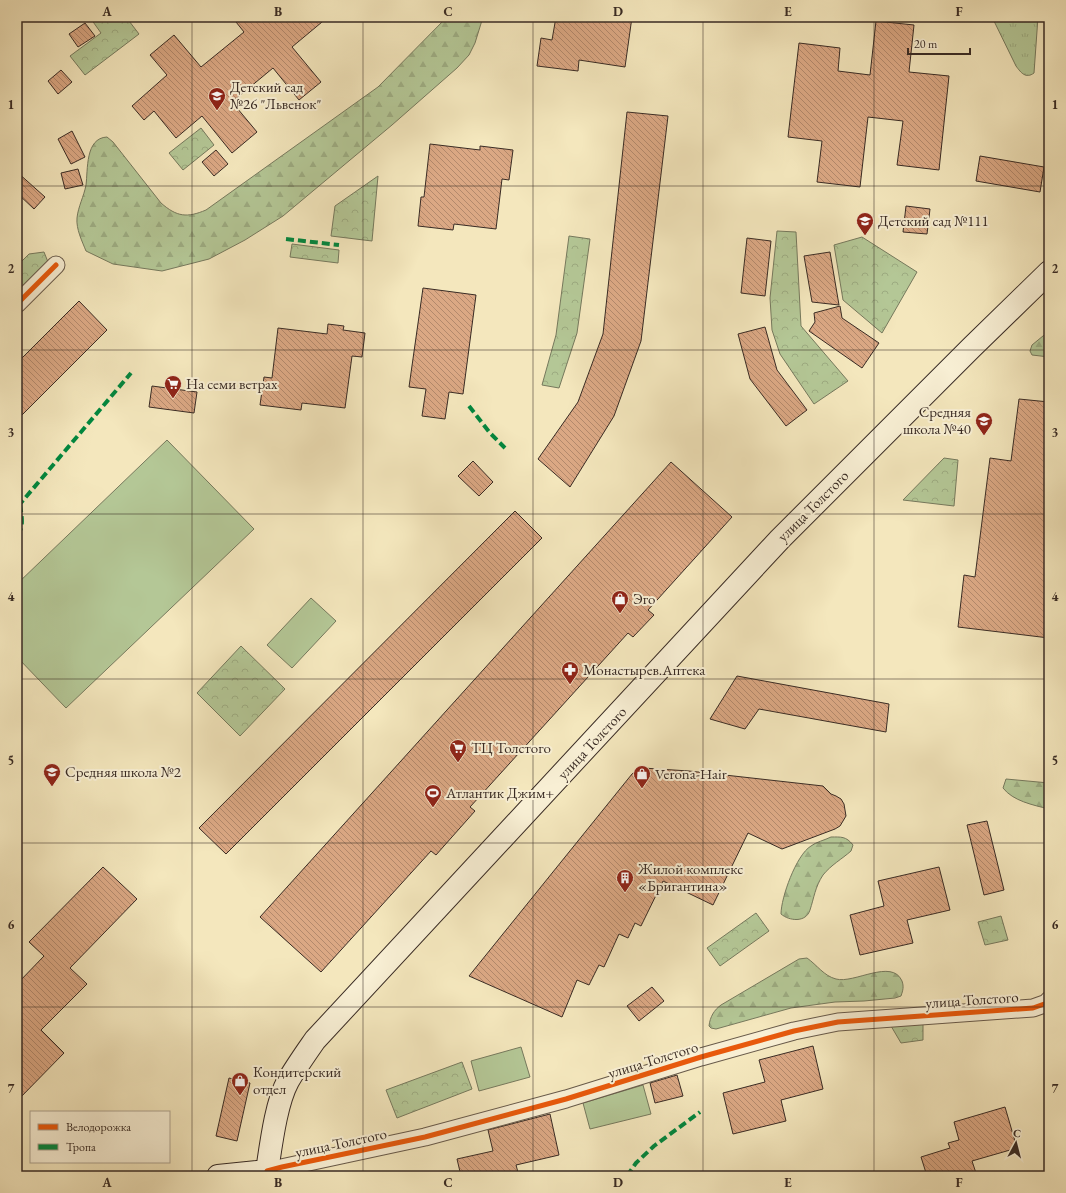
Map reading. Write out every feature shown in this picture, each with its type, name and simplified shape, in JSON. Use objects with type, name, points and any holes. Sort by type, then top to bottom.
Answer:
[{"type":"main road","name":"улица Толстого","points":[[266,1170],[275,1123],[287,1081],[315,1040],[780,539],[1049,272]]},
{"type":"main road","points":[[218,1176],[266,1170]]},
{"type":"street","points":[[17,304],[56,265]]},
{"type":"street","name":"улица Толстого","points":[[266,1170],[425,1137],[566,1098],[701,1057],[794,1031],[838,1022],[1033,1008],[1047,1003],[1049,1000]]},
{"type":"green space","points":[[94,17],[126,17],[139,34],[85,75],[70,56],[101,33],[91,19]]},
{"type":"green space","points":[[447,17],[483,17],[475,43],[469,55],[457,68],[392,125],[283,216],[245,240],[209,259],[162,271],[113,264],[86,251],[78,231],[77,218],[86,185],[91,149],[100,139],[107,137],[113,142],[161,203],[167,208],[182,215],[199,213],[206,210],[378,87]]},
{"type":"green space","points":[[992,17],[1038,17],[1034,73],[1031,75],[1026,75],[1018,69]]},
{"type":"green space","points":[[201,128],[214,145],[183,170],[169,153]]},
{"type":"green space","points":[[378,176],[372,241],[331,236],[335,206]]},
{"type":"green space","points":[[777,231],[796,232],[801,326],[848,381],[814,404],[780,354],[772,330],[770,298]]},
{"type":"green space","points":[[569,236],[590,239],[577,333],[559,388],[542,385],[556,335]]},
{"type":"green space","points":[[862,237],[917,272],[882,333],[843,300],[834,245]]},
{"type":"green space","points":[[292,244],[339,250],[338,263],[290,257]]},
{"type":"green space","points":[[44,252],[48,262],[17,292],[17,266],[29,254]]},
{"type":"green space","points":[[1049,331],[1049,357],[1032,355],[1030,351],[1032,345]]},
{"type":"green space","points":[[167,440],[254,529],[66,708],[17,657],[17,584]]},
{"type":"green space","points":[[944,458],[958,460],[954,506],[903,500]]},
{"type":"green space","points":[[311,598],[336,621],[292,668],[267,645]]},
{"type":"green space","points":[[241,646],[285,689],[240,736],[197,693]]},
{"type":"green space","points":[[1006,779],[1049,783],[1049,809],[1024,802],[1012,796],[1003,788]]},
{"type":"green space","points":[[831,837],[841,837],[848,840],[853,845],[851,851],[826,871],[820,879],[810,910],[805,917],[797,920],[784,916],[781,914],[784,898],[790,877],[800,858],[805,851],[813,845]]},
{"type":"green space","points":[[756,913],[769,931],[720,966],[707,948]]},
{"type":"green space","points":[[1001,916],[1008,940],[985,945],[978,922]]},
{"type":"green space","points":[[807,958],[824,973],[836,979],[844,980],[872,973],[890,972],[897,975],[902,981],[903,990],[901,996],[895,998],[835,1002],[791,1008],[716,1029],[709,1026],[713,1014],[721,1005],[799,959]]},
{"type":"green space","points":[[923,1024],[923,1040],[901,1043],[891,1026]]},
{"type":"green space","points":[[521,1047],[530,1077],[479,1091],[471,1061]]},
{"type":"green space","points":[[462,1062],[472,1089],[397,1118],[386,1090]]},
{"type":"green space","points":[[643,1085],[651,1114],[590,1129],[583,1103]]},
{"type":"building","points":[[232,17],[328,17],[292,47],[321,82],[299,100],[273,68],[232,102],[257,132],[232,153],[202,116],[176,138],[154,111],[144,120],[132,106],[167,75],[150,55],[174,35],[201,67],[244,32]]},
{"type":"building","points":[[556,17],[632,17],[625,67],[579,60],[578,71],[537,66],[541,38],[552,40]]},
{"type":"building","points":[[876,21],[914,25],[909,72],[949,76],[939,170],[897,165],[903,121],[868,117],[860,187],[817,182],[822,141],[788,137],[799,43],[840,48],[838,71],[870,75]]},
{"type":"building","points":[[85,23],[95,36],[78,47],[69,34]]},
{"type":"building","points":[[61,70],[72,82],[58,94],[48,81]]},
{"type":"building","points":[[627,112],[668,116],[641,341],[614,416],[570,487],[538,459],[578,402],[603,334]]},
{"type":"building","points":[[72,131],[85,157],[71,164],[58,139]]},
{"type":"building","points":[[430,144],[480,150],[480,146],[513,150],[509,180],[502,179],[496,229],[454,224],[453,230],[418,226],[421,197],[424,197]]},
{"type":"building","points":[[216,150],[228,164],[214,176],[202,162]]},
{"type":"building","points":[[980,156],[1044,167],[1040,192],[976,181]]},
{"type":"building","points":[[78,169],[83,185],[65,189],[61,173]]},
{"type":"building","points":[[17,172],[45,197],[34,209],[17,193]]},
{"type":"building","points":[[906,206],[930,209],[927,234],[903,232]]},
{"type":"building","points":[[747,238],[771,241],[765,296],[741,293]]},
{"type":"building","points":[[830,252],[839,305],[812,302],[804,256]]},
{"type":"building","points":[[423,288],[476,295],[463,394],[449,392],[445,419],[422,416],[426,389],[409,387]]},
{"type":"building","points":[[79,301],[107,330],[17,420],[17,363]]},
{"type":"building","points":[[840,306],[842,318],[879,343],[862,368],[809,331],[815,322],[814,313]]},
{"type":"building","points":[[328,324],[344,326],[343,330],[365,333],[362,357],[352,356],[345,408],[302,403],[301,410],[260,405],[264,377],[272,378],[278,328],[327,334]]},
{"type":"building","points":[[765,327],[777,370],[807,410],[786,426],[750,379],[738,334]]},
{"type":"building","name":"На семи ветрах","points":[[152,386],[197,392],[194,413],[149,407]]},
{"type":"building","points":[[1019,399],[1049,402],[1049,638],[958,627],[964,575],[975,577],[990,458],[1011,461]]},
{"type":"building","points":[[473,461],[493,482],[479,496],[458,476]]},
{"type":"building","points":[[671,462],[732,517],[648,610],[654,615],[633,637],[628,633],[470,807],[475,811],[436,855],[431,851],[321,972],[260,917]]},
{"type":"building","points":[[515,511],[542,538],[226,854],[199,828]]},
{"type":"building","points":[[737,676],[889,704],[886,732],[759,709],[745,729],[710,719]]},
{"type":"building","points":[[643,768],[689,771],[823,786],[831,794],[841,799],[844,804],[846,816],[840,826],[835,829],[782,849],[748,833],[713,905],[663,881],[641,926],[635,923],[628,938],[619,934],[604,967],[599,965],[589,985],[577,980],[562,1017],[469,976],[632,774]]},
{"type":"building","points":[[987,821],[1004,890],[984,895],[967,825]]},
{"type":"building","points":[[103,867],[137,899],[70,968],[87,984],[41,1030],[64,1053],[17,1101],[17,984],[44,956],[29,942]]},
{"type":"building","points":[[939,867],[950,910],[907,920],[913,943],[860,955],[850,915],[884,906],[878,881]]},
{"type":"building","points":[[652,987],[664,1001],[639,1021],[627,1006]]},
{"type":"building","points":[[813,1046],[823,1089],[781,1100],[786,1121],[733,1134],[723,1093],[765,1082],[759,1060]]},
{"type":"building","points":[[677,1075],[683,1096],[655,1103],[650,1083]]},
{"type":"building","points":[[229,1078],[250,1083],[237,1141],[216,1136]]},
{"type":"building","points":[[1005,1107],[1017,1148],[972,1161],[977,1176],[927,1176],[921,1157],[950,1148],[948,1143],[959,1140],[954,1122]]},
{"type":"building","points":[[550,1114],[559,1155],[516,1165],[519,1176],[461,1176],[457,1159],[493,1151],[488,1130]]},
{"type":"marked path","points":[[286,239],[339,245]]},
{"type":"marked path","points":[[17,503],[20,504],[131,373]]},
{"type":"marked path","points":[[469,406],[490,433],[505,448]]},
{"type":"marked path","points":[[17,535],[22,524],[20,504]]},
{"type":"marked path","points":[[627,1176],[636,1163],[654,1146],[700,1112]]},
{"type":"cycle path","points":[[17,304],[56,265]]},
{"type":"cycle path","points":[[266,1176],[267,1171],[282,1167],[425,1137],[566,1099],[701,1057],[794,1031],[838,1022],[1033,1008],[1047,1003],[1049,1000]]},
{"type":"place","name":"Детский сад №26 \"Львенок\"","points":[[217,111]]},
{"type":"place","name":"Детский сад №111","points":[[865,236]]},
{"type":"place","name":"На семи ветрах","points":[[173,399]]},
{"type":"place","name":"Средняя школа №40","points":[[984,436]]},
{"type":"place","name":"Эго","points":[[620,614]]},
{"type":"place","name":"Монастырев.Аптека","points":[[570,685]]},
{"type":"place","name":"ТЦ Толстого","points":[[458,763]]},
{"type":"place","name":"Средняя школа №2","points":[[52,787]]},
{"type":"place","name":"Verona-Hair","points":[[642,789]]},
{"type":"place","name":"Атлантик Джим+","points":[[433,808]]},
{"type":"place","name":"Жилой комплекс «Бригантина»","points":[[625,893]]},
{"type":"place","name":"Кондитерский отдел","points":[[240,1096]]}]
